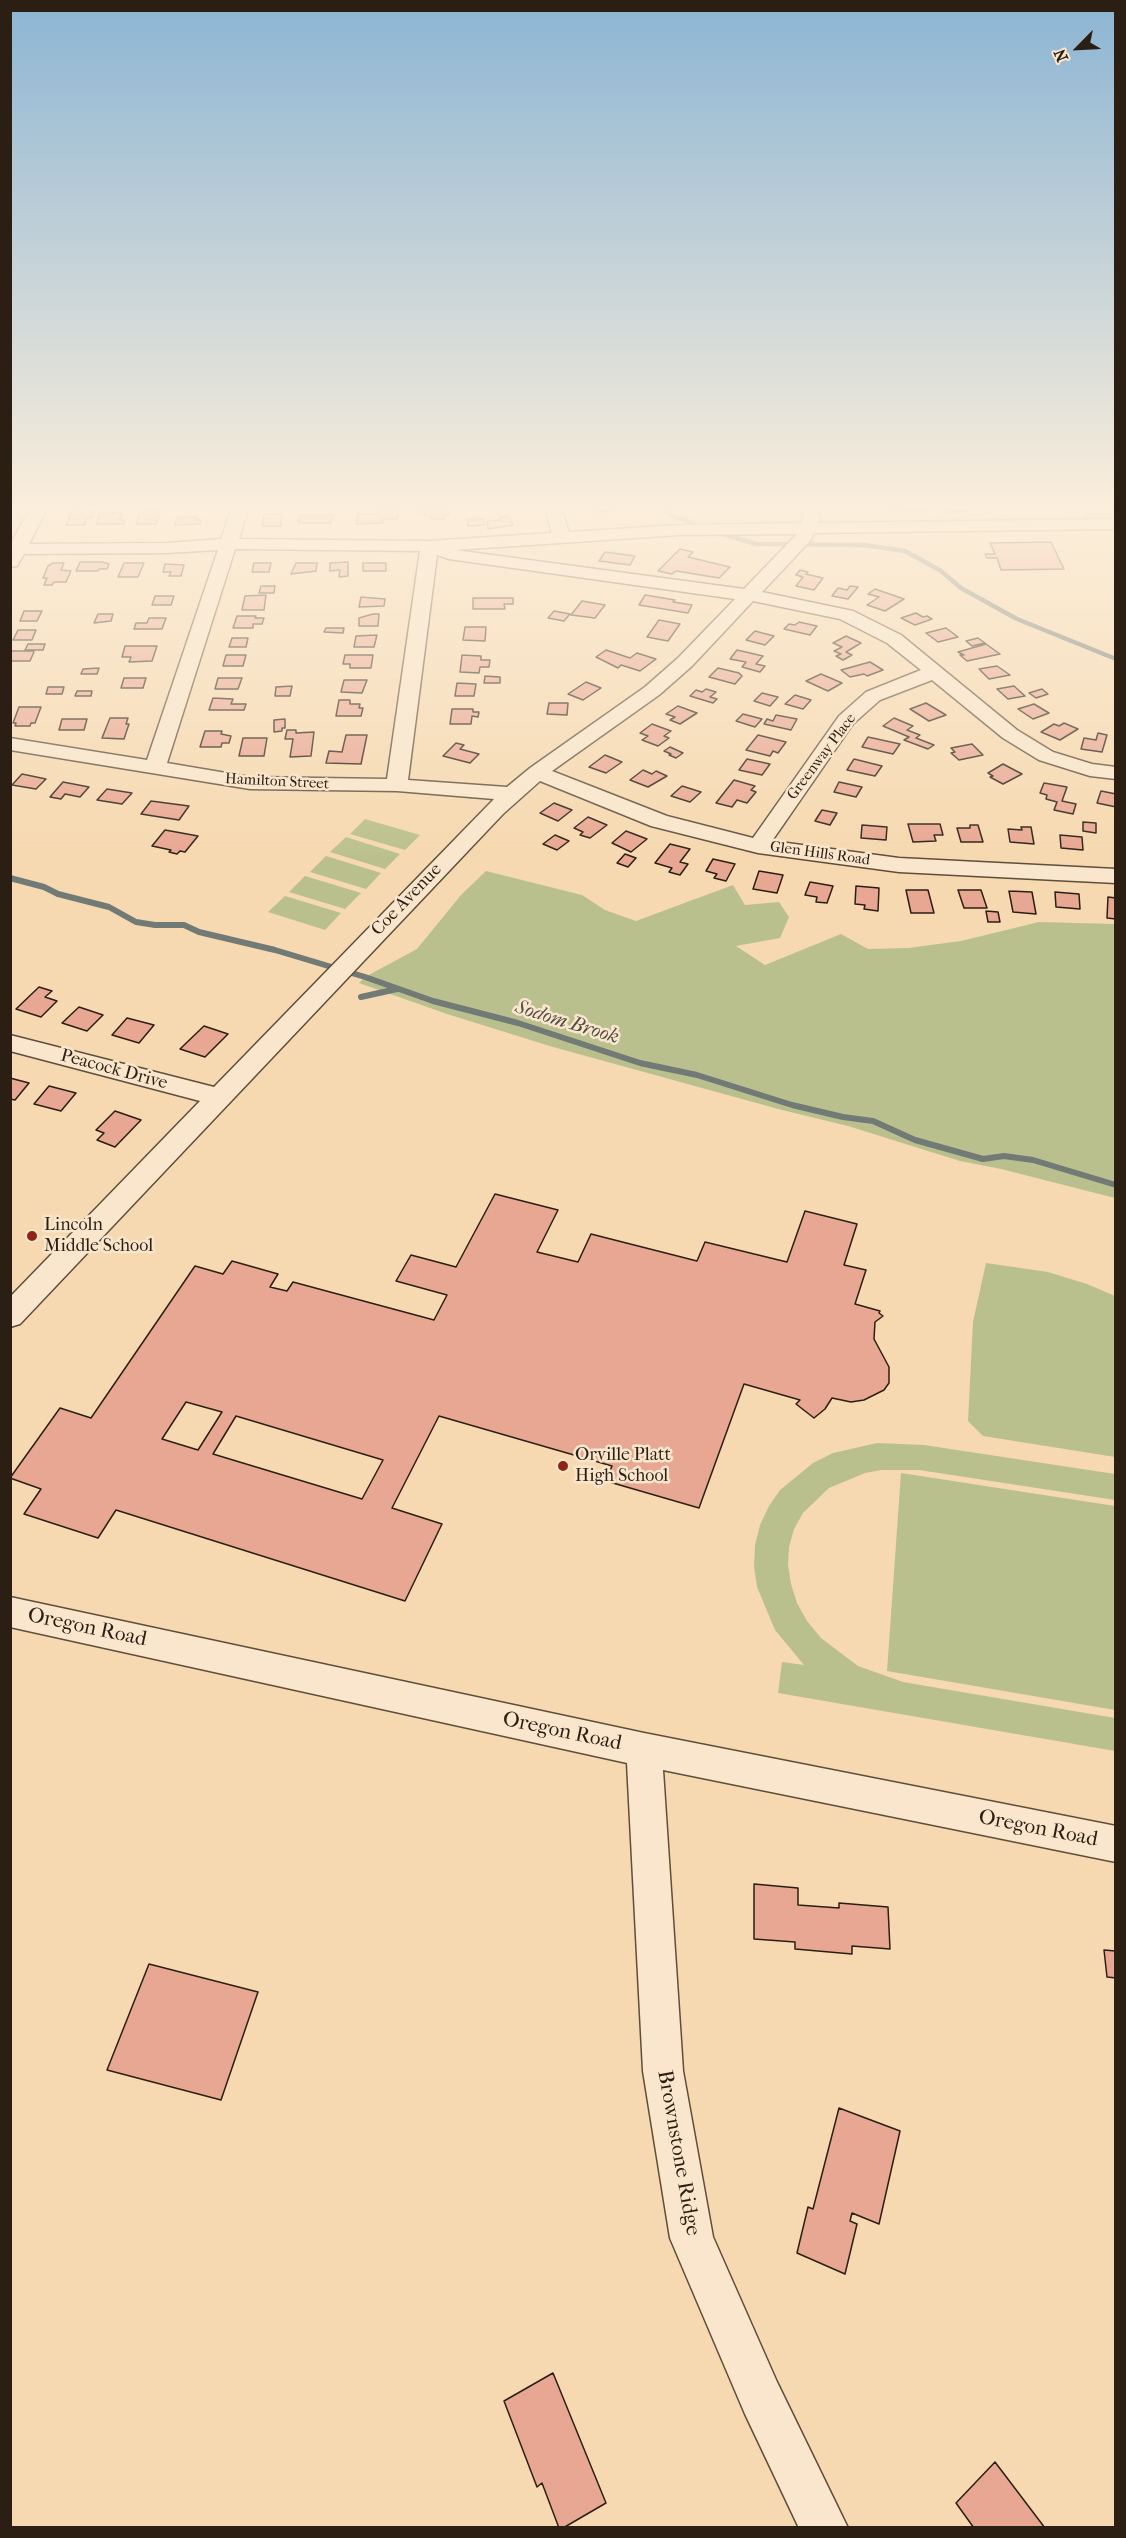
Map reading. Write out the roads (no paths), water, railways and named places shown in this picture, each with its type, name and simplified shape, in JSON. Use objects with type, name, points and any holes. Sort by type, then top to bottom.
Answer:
[{"type":"street","points":[[155,768],[203,623]]},
{"type":"street","points":[[397,785],[419,623]]},
{"type":"street","name":"Coe Avenue","points":[[10,1316],[510,794],[669,677],[721,623]]},
{"type":"street","points":[[863,623],[894,639],[1010,734],[1046,756],[1090,770],[1116,773]]},
{"type":"street","name":"Greenway Place","points":[[758,846],[846,720],[873,696],[934,672]]},
{"type":"street","name":"Hamilton Street","points":[[10,744],[250,783],[397,785],[510,794]]},
{"type":"street","name":"Glen Hills Road","points":[[537,772],[659,821],[758,846],[898,865],[1116,876]]},
{"type":"street","name":"Peacock Drive","points":[[10,1043],[218,1097]]},
{"type":"street","name":"Oregon Road","points":[[10,1612],[644,1750],[1116,1844]]},
{"type":"street","name":"Brownstone Ridge","points":[[644,1750],[663,2071],[692,2238],[761,2398],[824,2528]]},
{"type":"waterway","points":[[1028,623],[1116,659]]},
{"type":"waterway","name":"Sodom Brook","points":[[10,878],[44,887],[58,894],[109,907],[136,922],[155,925],[184,925],[199,932],[275,950],[365,977],[433,1001],[518,1023],[640,1063],[697,1075],[792,1105],[843,1117],[873,1121],[915,1140],[983,1159],[1004,1156],[1033,1160],[1116,1185]]},
{"type":"waterway","points":[[361,997],[397,989]]},
{"type":"place","name":"Lincoln Middle School","points":[[32,1236]]},
{"type":"place","name":"Orville Platt High School","points":[[563,1466]]}]
